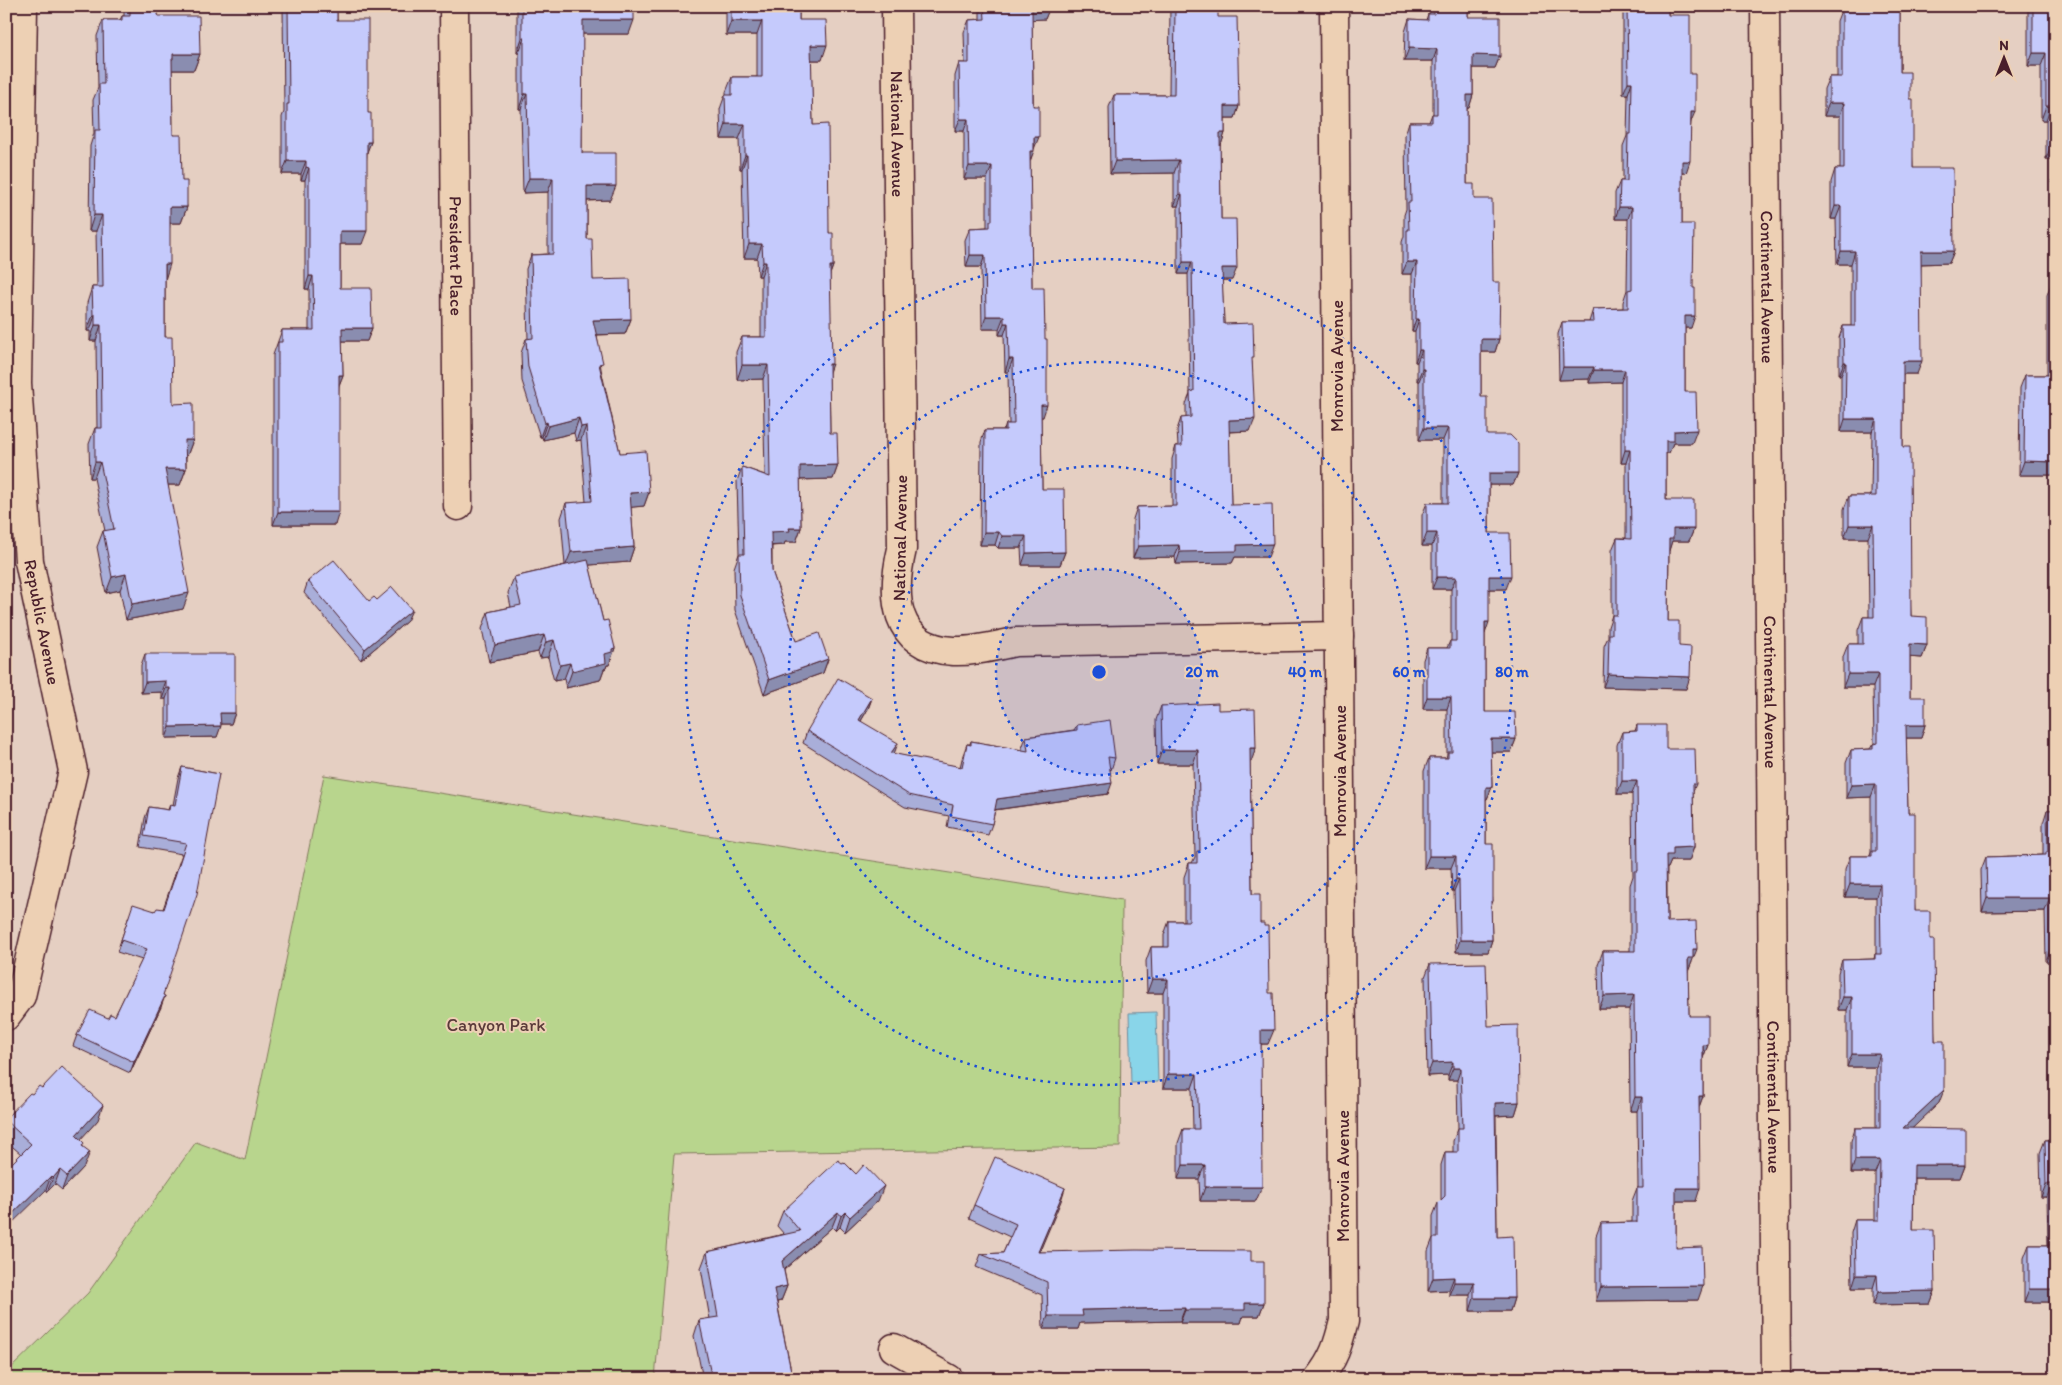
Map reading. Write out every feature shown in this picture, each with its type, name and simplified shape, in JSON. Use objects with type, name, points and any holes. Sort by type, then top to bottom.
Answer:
[{"type":"street","name":"Republic Avenue","points":[[6,1016],[21,996],[73,771],[29,561],[12,382],[23,6]]},
{"type":"street","name":"President Place","points":[[454,6],[458,506]]},
{"type":"street","name":"National Avenue","points":[[896,6],[902,549],[897,570],[895,592],[897,608],[909,633],[927,645],[953,651],[1015,642],[1339,636]]},
{"type":"street","name":"Monrovia Avenue","points":[[1318,1379],[1337,1349],[1344,1321],[1334,6]]},
{"type":"street","name":"Continental Avenue","points":[[1765,6],[1776,1379]]},
{"type":"street","points":[[894,1348],[949,1379]]},
{"type":"green space","name":"Canyon Park","points":[[324,775],[1122,900],[1120,1147],[674,1154],[655,1379],[6,1379],[6,1373],[88,1293],[196,1142],[245,1160]]},
{"type":"water","points":[[1156,1012],[1158,1082],[1131,1083],[1129,1013]]},
{"type":"building","points":[[130,6],[158,6],[158,16],[199,16],[200,54],[173,54],[172,59],[173,135],[181,135],[182,181],[187,181],[187,207],[170,207],[170,264],[165,264],[165,337],[172,337],[173,404],[193,403],[193,440],[185,440],[186,469],[165,469],[189,593],[132,604],[126,574],[112,577],[103,531],[114,529],[100,462],[95,462],[95,428],[102,428],[101,325],[95,325],[92,287],[103,287],[102,215],[94,215],[95,130],[100,130],[99,84],[104,84],[103,20],[122,20],[122,16],[130,16]]},
{"type":"building","points":[[288,6],[337,6],[337,20],[368,20],[368,113],[371,113],[371,142],[367,142],[367,231],[340,231],[340,288],[371,288],[372,328],[342,328],[343,375],[339,375],[339,512],[278,512],[278,342],[282,342],[282,330],[314,330],[313,276],[309,276],[309,168],[306,167],[306,161],[287,161],[287,104],[289,104]]},
{"type":"building","points":[[522,6],[634,6],[634,20],[583,20],[582,153],[616,153],[616,186],[587,186],[587,239],[592,239],[593,280],[630,279],[631,319],[593,320],[603,363],[599,364],[620,453],[646,451],[649,492],[630,493],[634,547],[571,552],[566,503],[592,501],[586,426],[581,427],[579,418],[548,426],[547,422],[545,423],[528,367],[526,339],[533,338],[531,255],[553,254],[553,178],[529,178],[527,94],[524,94]]},
{"type":"building","points":[[731,6],[799,6],[799,20],[826,20],[827,45],[811,45],[813,125],[828,124],[829,233],[833,233],[833,266],[830,266],[832,364],[829,364],[830,433],[837,433],[838,465],[800,466],[801,528],[789,528],[790,531],[771,532],[772,571],[796,641],[819,633],[828,659],[769,680],[740,595],[739,554],[744,554],[742,467],[770,477],[768,365],[742,365],[742,337],[766,337],[766,262],[763,262],[762,244],[749,244],[745,124],[726,124],[725,95],[732,95],[732,77],[762,77],[762,21],[731,21]]},
{"type":"building","points":[[984,6],[1050,6],[1032,7],[1033,106],[1039,106],[1039,137],[1034,137],[1034,151],[1030,151],[1032,288],[1044,288],[1045,339],[1047,339],[1047,405],[1041,405],[1042,489],[1064,489],[1065,552],[1026,553],[1026,536],[1002,536],[999,532],[984,532],[985,430],[1006,430],[1006,424],[1014,424],[1013,359],[1009,359],[1008,323],[1004,323],[1004,316],[986,316],[985,255],[970,255],[970,228],[990,227],[990,221],[992,221],[992,166],[969,166],[968,119],[960,119],[959,63],[969,63],[969,20],[985,19]]},
{"type":"building","points":[[1175,6],[1212,6],[1212,11],[1218,11],[1218,17],[1237,17],[1239,106],[1225,106],[1225,133],[1220,133],[1221,219],[1236,219],[1237,268],[1222,268],[1224,324],[1253,323],[1254,358],[1252,358],[1255,419],[1229,420],[1231,505],[1272,504],[1273,544],[1237,545],[1237,551],[1180,552],[1179,545],[1138,546],[1137,507],[1176,506],[1176,446],[1182,446],[1181,418],[1191,417],[1190,392],[1194,391],[1192,262],[1183,262],[1182,194],[1179,194],[1179,160],[1115,161],[1114,95],[1174,95]]},
{"type":"building","points":[[1434,6],[1468,6],[1468,17],[1500,17],[1500,56],[1473,55],[1473,95],[1467,95],[1467,184],[1474,184],[1474,199],[1492,199],[1493,282],[1500,282],[1499,339],[1481,339],[1481,397],[1487,397],[1487,435],[1510,435],[1518,443],[1518,473],[1489,473],[1489,533],[1510,533],[1511,576],[1489,576],[1489,622],[1485,622],[1485,712],[1515,712],[1516,739],[1491,739],[1492,787],[1486,787],[1486,844],[1493,844],[1492,940],[1460,940],[1459,879],[1456,879],[1456,856],[1429,856],[1429,758],[1448,758],[1448,752],[1452,752],[1451,697],[1427,697],[1427,648],[1450,648],[1450,641],[1456,641],[1456,577],[1437,577],[1437,533],[1427,533],[1427,503],[1448,503],[1448,428],[1424,428],[1424,369],[1422,369],[1422,350],[1419,350],[1419,319],[1416,319],[1417,262],[1407,262],[1408,202],[1411,202],[1409,122],[1432,122],[1432,114],[1437,114],[1437,49],[1409,48],[1409,19],[1428,20],[1428,14],[1434,14]]},
{"type":"building","points":[[1627,6],[1668,6],[1668,15],[1690,15],[1690,74],[1695,74],[1695,112],[1691,112],[1690,161],[1682,161],[1682,224],[1694,224],[1693,288],[1695,288],[1695,316],[1685,316],[1685,392],[1696,392],[1697,430],[1674,431],[1674,441],[1666,441],[1666,500],[1694,500],[1694,529],[1673,529],[1673,539],[1669,539],[1668,621],[1679,621],[1679,646],[1691,647],[1690,677],[1608,674],[1609,634],[1612,634],[1612,615],[1617,615],[1617,538],[1631,539],[1630,450],[1625,450],[1625,370],[1563,367],[1562,322],[1594,322],[1593,309],[1628,308],[1628,290],[1632,289],[1632,207],[1619,207],[1620,181],[1627,181],[1628,134],[1631,134],[1632,82],[1628,82]]},
{"type":"building","points":[[1865,6],[1900,6],[1900,72],[1910,72],[1910,99],[1913,99],[1913,168],[1953,168],[1954,251],[1921,251],[1922,361],[1903,361],[1903,447],[1910,447],[1911,616],[1927,617],[1927,645],[1910,644],[1910,697],[1925,697],[1925,725],[1906,725],[1908,813],[1915,813],[1915,911],[1930,911],[1930,939],[1934,939],[1935,1041],[1944,1041],[1944,1090],[1903,1128],[1965,1129],[1965,1165],[1914,1165],[1913,1230],[1934,1230],[1935,1291],[1878,1292],[1877,1275],[1856,1275],[1855,1220],[1879,1220],[1880,1160],[1855,1160],[1855,1128],[1880,1128],[1880,1054],[1852,1054],[1852,997],[1843,997],[1842,960],[1875,959],[1875,954],[1881,954],[1880,884],[1850,884],[1850,856],[1872,856],[1872,851],[1876,851],[1876,784],[1851,785],[1851,750],[1873,749],[1873,744],[1878,743],[1878,674],[1848,674],[1848,644],[1863,644],[1863,617],[1874,617],[1873,525],[1849,525],[1849,496],[1876,496],[1876,419],[1845,419],[1846,362],[1844,362],[1843,326],[1855,326],[1855,251],[1841,251],[1841,206],[1835,206],[1835,169],[1844,169],[1844,103],[1829,103],[1829,77],[1842,77],[1842,8],[1865,8]]},
{"type":"building","points":[[2033,6],[2056,6],[2056,146],[2051,146],[2051,106],[2046,106],[2046,53],[2033,53]]},
{"type":"building","points":[[2052,282],[2056,282],[2056,462],[2024,461],[2025,375],[2052,375]]},
{"type":"building","points":[[2055,548],[2056,548],[2056,617]]},
{"type":"building","points":[[334,560],[369,601],[374,597],[377,600],[392,587],[412,610],[365,649],[308,581]]},
{"type":"building","points":[[588,560],[603,621],[608,620],[615,648],[612,649],[612,652],[605,654],[606,663],[572,671],[570,663],[560,665],[554,640],[546,642],[544,635],[495,645],[488,612],[521,605],[514,577]]},
{"type":"building","points":[[145,654],[235,654],[235,713],[220,713],[221,726],[170,727],[170,688],[166,688],[166,681],[145,682]]},
{"type":"building","points":[[838,678],[872,698],[859,720],[898,743],[891,753],[962,767],[967,744],[971,745],[971,741],[1028,751],[1026,737],[1077,730],[1077,725],[1110,720],[1115,758],[1108,757],[1112,783],[997,799],[992,824],[951,816],[953,805],[909,795],[807,731]]},
{"type":"building","points":[[1218,703],[1218,710],[1255,709],[1256,748],[1250,748],[1252,894],[1260,894],[1260,923],[1268,926],[1269,993],[1273,993],[1274,1030],[1261,1030],[1262,1187],[1205,1187],[1205,1165],[1183,1165],[1183,1129],[1199,1129],[1197,1074],[1168,1074],[1168,979],[1152,979],[1151,947],[1169,947],[1169,921],[1189,921],[1189,863],[1197,863],[1197,851],[1200,851],[1198,750],[1162,750],[1161,706]]},
{"type":"building","points":[[1637,725],[1666,725],[1666,749],[1695,749],[1696,784],[1693,784],[1694,847],[1673,848],[1673,855],[1666,855],[1667,922],[1696,921],[1697,949],[1693,949],[1693,958],[1688,958],[1689,1016],[1708,1016],[1708,1045],[1703,1045],[1703,1096],[1699,1096],[1700,1188],[1676,1188],[1676,1248],[1702,1247],[1703,1286],[1601,1287],[1601,1223],[1637,1222],[1637,1188],[1643,1188],[1642,1097],[1635,1097],[1634,995],[1604,996],[1603,951],[1635,951],[1635,871],[1638,871],[1637,781],[1622,781],[1622,732],[1637,731]]},
{"type":"building","points":[[6,728],[10,729],[6,752]]},
{"type":"building","points":[[182,767],[219,774],[197,894],[163,995],[165,996],[134,1062],[77,1035],[90,1010],[108,1018],[110,1014],[115,1016],[147,949],[121,940],[133,904],[155,911],[157,908],[164,909],[186,843],[144,836],[149,807],[169,810],[170,804],[175,805]]},
{"type":"building","points":[[2047,810],[2056,810],[2056,949],[2050,949],[2050,898],[1987,898],[1986,857],[2046,855],[2046,852],[2048,852]]},
{"type":"building","points":[[1486,963],[1488,1026],[1518,1025],[1519,1102],[1495,1103],[1497,1237],[1513,1236],[1514,1298],[1474,1298],[1474,1282],[1454,1282],[1454,1277],[1433,1278],[1433,1238],[1438,1238],[1438,1203],[1445,1196],[1445,1152],[1458,1152],[1458,1128],[1463,1128],[1461,1068],[1453,1068],[1453,1062],[1432,1063],[1430,964]]},
{"type":"building","points":[[62,1067],[103,1105],[76,1135],[84,1143],[82,1146],[90,1152],[67,1176],[60,1170],[53,1178],[51,1176],[6,1220],[6,1169],[31,1144],[6,1121],[6,1118],[30,1093],[32,1094],[39,1086],[42,1088]]},
{"type":"building","points":[[2045,1140],[2056,1140],[2056,1289],[2029,1289],[2029,1245],[2053,1245],[2052,1184],[2046,1184]]},
{"type":"building","points":[[995,1157],[1065,1188],[1038,1252],[1136,1250],[1251,1251],[1251,1261],[1264,1261],[1264,1303],[1245,1303],[1245,1310],[1185,1310],[1185,1308],[1082,1310],[1083,1316],[1048,1316],[1047,1282],[981,1254],[1003,1253],[1016,1224],[974,1205]]},
{"type":"building","points":[[838,1160],[842,1163],[844,1162],[856,1174],[864,1165],[884,1186],[850,1217],[845,1212],[841,1216],[838,1212],[782,1261],[787,1286],[774,1289],[791,1371],[797,1379],[712,1379],[699,1320],[718,1317],[707,1252],[800,1231],[783,1211]]}]
